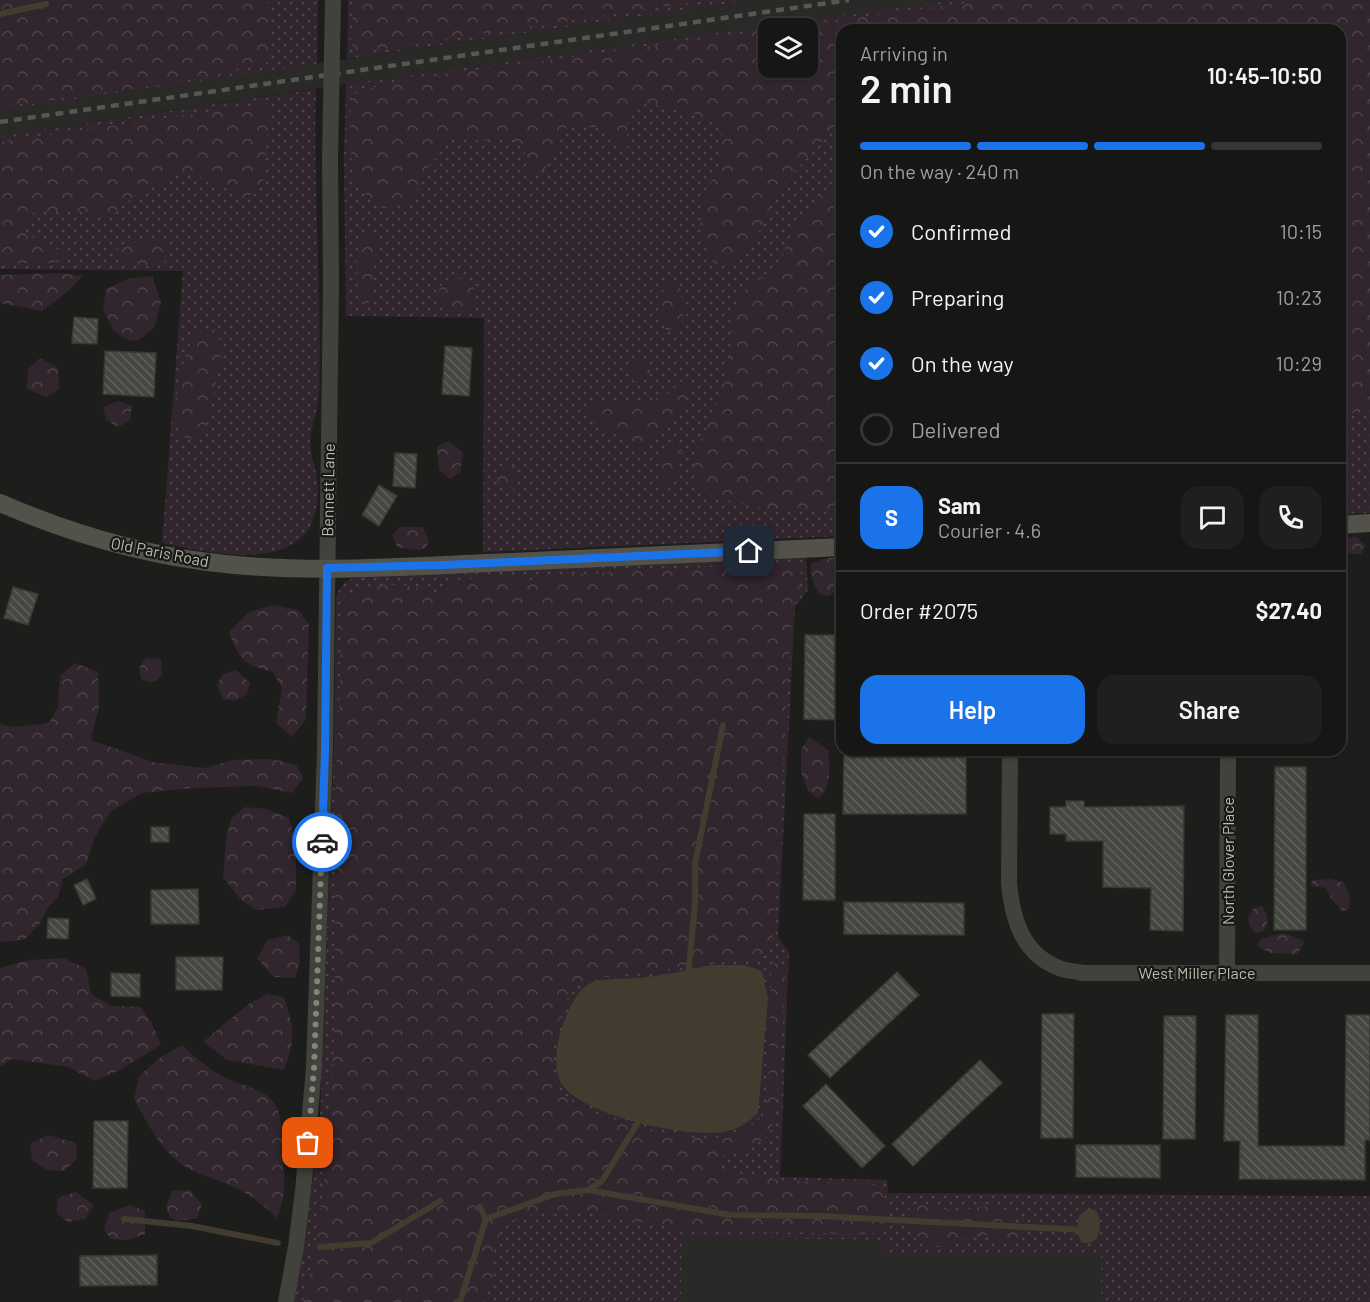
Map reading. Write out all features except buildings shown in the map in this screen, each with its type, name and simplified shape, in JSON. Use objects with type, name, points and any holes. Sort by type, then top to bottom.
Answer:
[{"type":"main road","name":"Old Paris Road","points":[[0,503],[88,536],[169,556],[259,567],[443,565],[836,547]]},
{"type":"main road","points":[[1346,525],[1370,523]]},
{"type":"street","name":"Bennett Lane","points":[[286,1302],[301,1202],[314,1068],[325,751],[332,284],[330,158],[333,0]]},
{"type":"street","name":"West Miller Place","points":[[1010,756],[1009,883],[1011,905],[1014,920],[1021,935],[1043,959],[1059,968],[1082,973],[1370,973]]},
{"type":"street","name":"North Glover Place","points":[[1227,972],[1228,756]]},
{"type":"shaded area","points":[[752,0],[955,0],[818,19],[758,18],[758,27],[346,84],[0,136],[0,110]]},
{"type":"shaded area","points":[[711,965],[744,965],[762,971],[768,998],[758,1113],[751,1119],[732,1130],[711,1133],[666,1129],[616,1116],[594,1107],[576,1098],[564,1087],[560,1081],[556,1064],[557,1046],[569,1011],[583,989],[598,981],[648,977]]},
{"type":"shaded area","points":[[1094,1209],[1099,1219],[1099,1232],[1093,1241],[1081,1242],[1077,1231],[1079,1216],[1086,1210]]},
{"type":"shaded area","points":[[681,1237],[887,1240],[887,1253],[1102,1253],[1101,1302],[681,1302]]},
{"type":"green space","points":[[0,0],[318,0],[317,64],[0,110]]},
{"type":"green space","points":[[0,0],[267,0],[269,62],[167,84],[0,107]]},
{"type":"green space","points":[[348,0],[752,0],[347,59]]},
{"type":"green space","points":[[354,0],[707,0],[357,53],[353,50],[351,38]]},
{"type":"green space","points":[[955,0],[1370,0],[1370,513],[1346,514],[1346,24],[836,24],[836,536],[483,552],[484,318],[346,316],[344,159],[346,84],[758,27],[758,78],[818,78],[818,19]]},
{"type":"green space","points":[[988,0],[1370,0],[1370,403],[1351,414],[1346,410],[1346,24],[836,24],[836,126],[778,190],[749,253],[727,266],[714,264],[701,236],[701,201],[721,163],[723,128],[694,114],[650,103],[628,108],[627,149],[597,127],[567,128],[545,169],[527,173],[524,145],[504,136],[482,141],[453,138],[428,167],[412,202],[383,209],[365,193],[354,170],[350,146],[351,99],[359,91],[404,80],[758,31],[758,78],[818,78],[818,23]]},
{"type":"green space","points":[[316,89],[320,355],[319,399],[310,442],[318,488],[313,521],[305,534],[292,545],[276,551],[257,554],[217,553],[162,543],[183,271],[0,269],[0,136]]},
{"type":"green space","points":[[269,103],[263,183],[243,202],[228,189],[186,171],[135,196],[110,216],[81,212],[34,212],[19,230],[69,255],[52,263],[2,264],[0,262],[0,142]]},
{"type":"green space","points":[[836,178],[836,514],[805,509],[775,511],[712,497],[694,479],[693,458],[719,400],[732,350],[732,323],[740,294],[780,263],[788,240]]},
{"type":"green space","points":[[366,228],[377,240],[372,293],[368,304],[359,301],[357,272],[359,246]]},
{"type":"green space","points":[[146,238],[169,242],[168,260],[154,265],[122,264],[111,251]]},
{"type":"green space","points":[[59,273],[83,276],[42,311],[0,303],[0,275]]},
{"type":"green space","points":[[152,276],[161,302],[154,328],[139,340],[130,341],[114,331],[103,309],[106,289],[127,279]]},
{"type":"green space","points":[[465,278],[474,288],[475,302],[466,312],[446,309],[438,293],[444,280]]},
{"type":"green space","points":[[679,281],[684,311],[680,329],[666,330],[658,308],[665,285]]},
{"type":"green space","points":[[218,329],[221,359],[206,427],[195,439],[181,437],[177,426],[176,399],[185,358],[194,334]]},
{"type":"green space","points":[[40,358],[58,368],[59,389],[46,397],[27,389],[28,369]]},
{"type":"green space","points":[[635,359],[648,362],[650,370],[648,379],[635,383],[627,371]]},
{"type":"green space","points":[[685,378],[691,390],[674,419],[653,443],[636,449],[624,439],[589,420],[590,404],[617,400],[638,405],[668,394]]},
{"type":"green space","points":[[118,401],[132,406],[130,420],[118,427],[106,420],[103,407]]},
{"type":"green space","points":[[674,438],[682,449],[676,477],[668,489],[659,489],[659,461],[664,450]]},
{"type":"green space","points":[[449,441],[463,453],[460,473],[450,479],[439,470],[437,446]]},
{"type":"green space","points":[[515,465],[519,477],[513,490],[501,486],[495,476],[500,466]]},
{"type":"green space","points":[[399,527],[423,527],[429,541],[426,548],[419,550],[398,548],[392,536]]},
{"type":"green space","points":[[1357,537],[1366,546],[1361,554],[1346,553],[1346,538]]},
{"type":"green space","points":[[806,557],[808,590],[795,607],[778,936],[789,953],[780,1177],[887,1180],[888,1193],[1370,1196],[1370,1302],[1101,1302],[1101,1253],[886,1253],[886,1240],[682,1237],[681,1302],[294,1302],[304,1249],[320,1120],[334,751],[336,598],[342,585],[350,579],[361,577]]},
{"type":"green space","points":[[826,558],[836,558],[836,592],[828,596],[819,594],[812,580],[811,564]]},
{"type":"green space","points":[[799,562],[801,575],[792,613],[773,936],[767,951],[757,958],[606,977],[578,985],[565,1002],[554,1046],[553,1078],[564,1097],[591,1112],[657,1133],[706,1139],[731,1135],[749,1128],[758,1121],[768,1099],[771,970],[776,960],[782,963],[785,978],[773,1125],[769,1134],[758,1142],[719,1157],[722,1169],[764,1179],[880,1185],[888,1209],[887,1223],[884,1228],[868,1234],[692,1231],[583,1212],[543,1212],[505,1223],[494,1247],[494,1273],[484,1302],[303,1302],[315,1247],[329,1134],[334,1020],[336,820],[344,597],[368,587],[387,585],[440,592],[445,591],[454,580],[520,575],[530,580],[547,576]]},
{"type":"green space","points":[[273,605],[299,610],[309,625],[306,719],[292,737],[276,723],[282,688],[273,672],[256,667],[244,660],[236,650],[229,632],[249,612]]},
{"type":"green space","points":[[146,658],[161,659],[162,676],[150,683],[141,679],[139,668]]},
{"type":"green space","points":[[75,663],[98,672],[99,707],[91,740],[153,762],[204,768],[233,760],[269,759],[286,762],[297,766],[303,778],[292,793],[256,786],[193,788],[142,793],[111,811],[95,837],[86,864],[63,879],[58,897],[48,908],[39,925],[24,940],[0,942],[0,724],[13,727],[49,723],[58,707],[60,676]]},
{"type":"green space","points":[[236,670],[250,683],[247,694],[235,701],[223,699],[217,685],[223,674]]},
{"type":"green space","points":[[809,737],[828,750],[828,783],[818,799],[808,791],[801,772],[801,750]]},
{"type":"green space","points":[[245,807],[266,809],[289,818],[296,844],[296,890],[285,907],[256,910],[241,900],[223,877],[226,840],[231,819]]},
{"type":"green space","points":[[1331,879],[1344,883],[1350,896],[1349,908],[1343,912],[1326,888],[1310,885],[1313,880]]},
{"type":"green space","points":[[1262,906],[1267,916],[1267,926],[1263,932],[1256,933],[1250,927],[1248,917],[1254,908]]},
{"type":"green space","points":[[1283,933],[1303,940],[1304,944],[1297,954],[1270,953],[1257,946],[1261,939]]},
{"type":"green space","points":[[288,935],[299,944],[300,963],[295,978],[274,977],[257,958],[268,940]]},
{"type":"green space","points":[[64,958],[86,969],[91,994],[112,1006],[141,1007],[151,1021],[161,1045],[118,1071],[94,1081],[69,1067],[12,1059],[0,1067],[0,968],[29,960]]},
{"type":"green space","points":[[267,994],[284,997],[290,1017],[292,1042],[284,1070],[227,1060],[203,1042],[247,1005]]},
{"type":"green space","points":[[182,1045],[220,1075],[268,1096],[277,1108],[282,1131],[284,1194],[277,1218],[242,1191],[193,1171],[180,1163],[159,1141],[148,1125],[134,1099],[139,1076],[161,1057]]},
{"type":"green space","points":[[48,1135],[76,1143],[77,1159],[64,1171],[47,1170],[32,1160],[30,1144]]},
{"type":"green space","points":[[190,1190],[202,1204],[197,1218],[178,1221],[170,1218],[166,1206],[172,1191]]},
{"type":"green space","points":[[76,1192],[94,1205],[85,1219],[68,1222],[57,1213],[58,1198]]},
{"type":"green space","points":[[915,1204],[956,1210],[997,1204],[1013,1215],[1023,1239],[1009,1243],[985,1235],[956,1241],[944,1247],[925,1246],[906,1212]]},
{"type":"green space","points":[[130,1205],[145,1211],[145,1234],[128,1240],[111,1239],[104,1230],[109,1213]]},
{"type":"waterway","points":[[0,14],[46,4]]},
{"type":"waterway","points":[[688,976],[695,904],[695,864],[723,725]]},
{"type":"waterway","points":[[486,1219],[555,1194],[588,1190],[602,1181],[640,1116]]},
{"type":"waterway","points":[[588,1190],[730,1215],[820,1216],[1084,1230]]},
{"type":"waterway","points":[[320,1247],[371,1243],[440,1201]]},
{"type":"waterway","points":[[460,1302],[486,1219],[480,1207]]},
{"type":"waterway","points":[[124,1219],[192,1226],[278,1243]]},
{"type":"railway","points":[[0,122],[849,0]]},
{"type":"way so far","points":[[308,1143],[314,1068],[322,842]]},
{"type":"route","points":[[322,842],[327,568],[749,551]]}]
